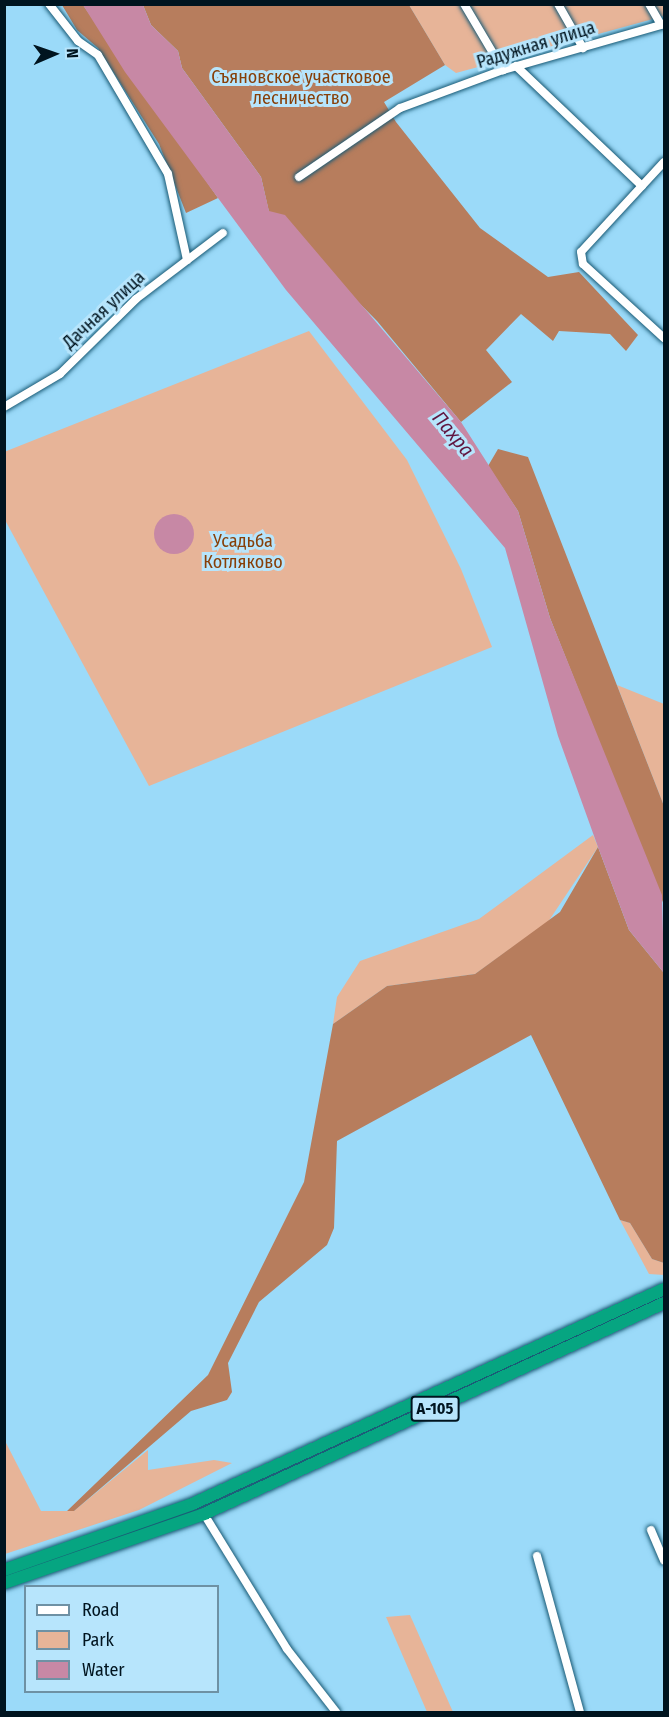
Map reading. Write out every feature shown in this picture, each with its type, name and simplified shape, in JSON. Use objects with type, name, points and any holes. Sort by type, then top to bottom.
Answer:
[{"type":"highway","name":"А-105","points":[[4,1570],[200,1501],[664,1289]]},
{"type":"highway","name":"А-105","points":[[4,1583],[204,1514],[664,1303]]},
{"type":"street","points":[[49,4],[78,41],[98,55],[168,174],[187,260]]},
{"type":"street","points":[[464,4],[503,70]]},
{"type":"street","points":[[558,4],[583,48]]},
{"type":"street","points":[[649,4],[663,25]]},
{"type":"street","name":"Радужная улица","points":[[299,177],[400,108],[503,70],[663,25]]},
{"type":"street","points":[[516,66],[642,186]]},
{"type":"street","points":[[664,162],[581,252],[583,264],[664,338]]},
{"type":"street","name":"Дачная улица","points":[[4,408],[60,374],[136,299],[223,233]]},
{"type":"street","points":[[204,1514],[287,1649],[336,1713]]},
{"type":"street","points":[[651,1530],[664,1560]]},
{"type":"street","points":[[537,1556],[580,1713]]},
{"type":"green space","points":[[664,4],[664,16],[456,73],[445,65],[409,5]]},
{"type":"green space","points":[[62,5],[83,5],[218,198],[186,213],[159,144],[98,48],[77,30]]},
{"type":"green space","name":"Съяновское участковое лесничество","points":[[143,5],[409,5],[445,65],[384,102],[396,122],[480,228],[548,277],[579,272],[638,335],[626,351],[610,334],[559,331],[553,341],[521,314],[486,350],[512,382],[461,422],[377,321],[269,212],[261,177],[182,68],[178,51],[151,25]]},
{"type":"green space","name":"Усадьба Котляково","points":[[309,331],[407,460],[461,569],[492,647],[149,786],[5,520],[4,452]]},
{"type":"green space","points":[[498,449],[528,457],[664,806],[664,905],[550,618],[518,511],[488,466]]},
{"type":"green space","points":[[617,685],[664,704],[664,806]]},
{"type":"green space","points":[[593,835],[598,847],[548,922],[475,974],[387,986],[333,1024],[337,997],[360,961],[479,919]]},
{"type":"green space","points":[[598,847],[629,930],[664,973],[664,1263],[652,1259],[630,1223],[620,1220],[531,1035],[337,1141],[334,1228],[327,1245],[259,1302],[228,1363],[232,1392],[227,1400],[191,1411],[74,1511],[67,1511],[208,1375],[304,1182],[333,1024],[387,986],[475,974],[560,912]]},
{"type":"green space","points":[[620,1220],[630,1223],[652,1259],[664,1263],[664,1275],[649,1274]]},
{"type":"green space","points":[[4,1439],[41,1511],[74,1511],[148,1450],[148,1470],[214,1460],[232,1463],[139,1510],[5,1554]]},
{"type":"green space","points":[[410,1615],[453,1712],[427,1712],[386,1617]]},
{"type":"water","name":"Пахра","points":[[83,5],[143,5],[151,25],[178,51],[182,68],[261,177],[269,211],[285,215],[461,422],[518,511],[550,618],[662,895],[664,973],[629,930],[558,736],[505,548],[286,290],[125,72]]},
{"type":"water","points":[[174,514],[182,515],[188,520],[193,526],[193,542],[188,548],[182,553],[174,554],[166,553],[160,548],[155,542],[154,534],[155,526],[160,520],[166,515]]}]
